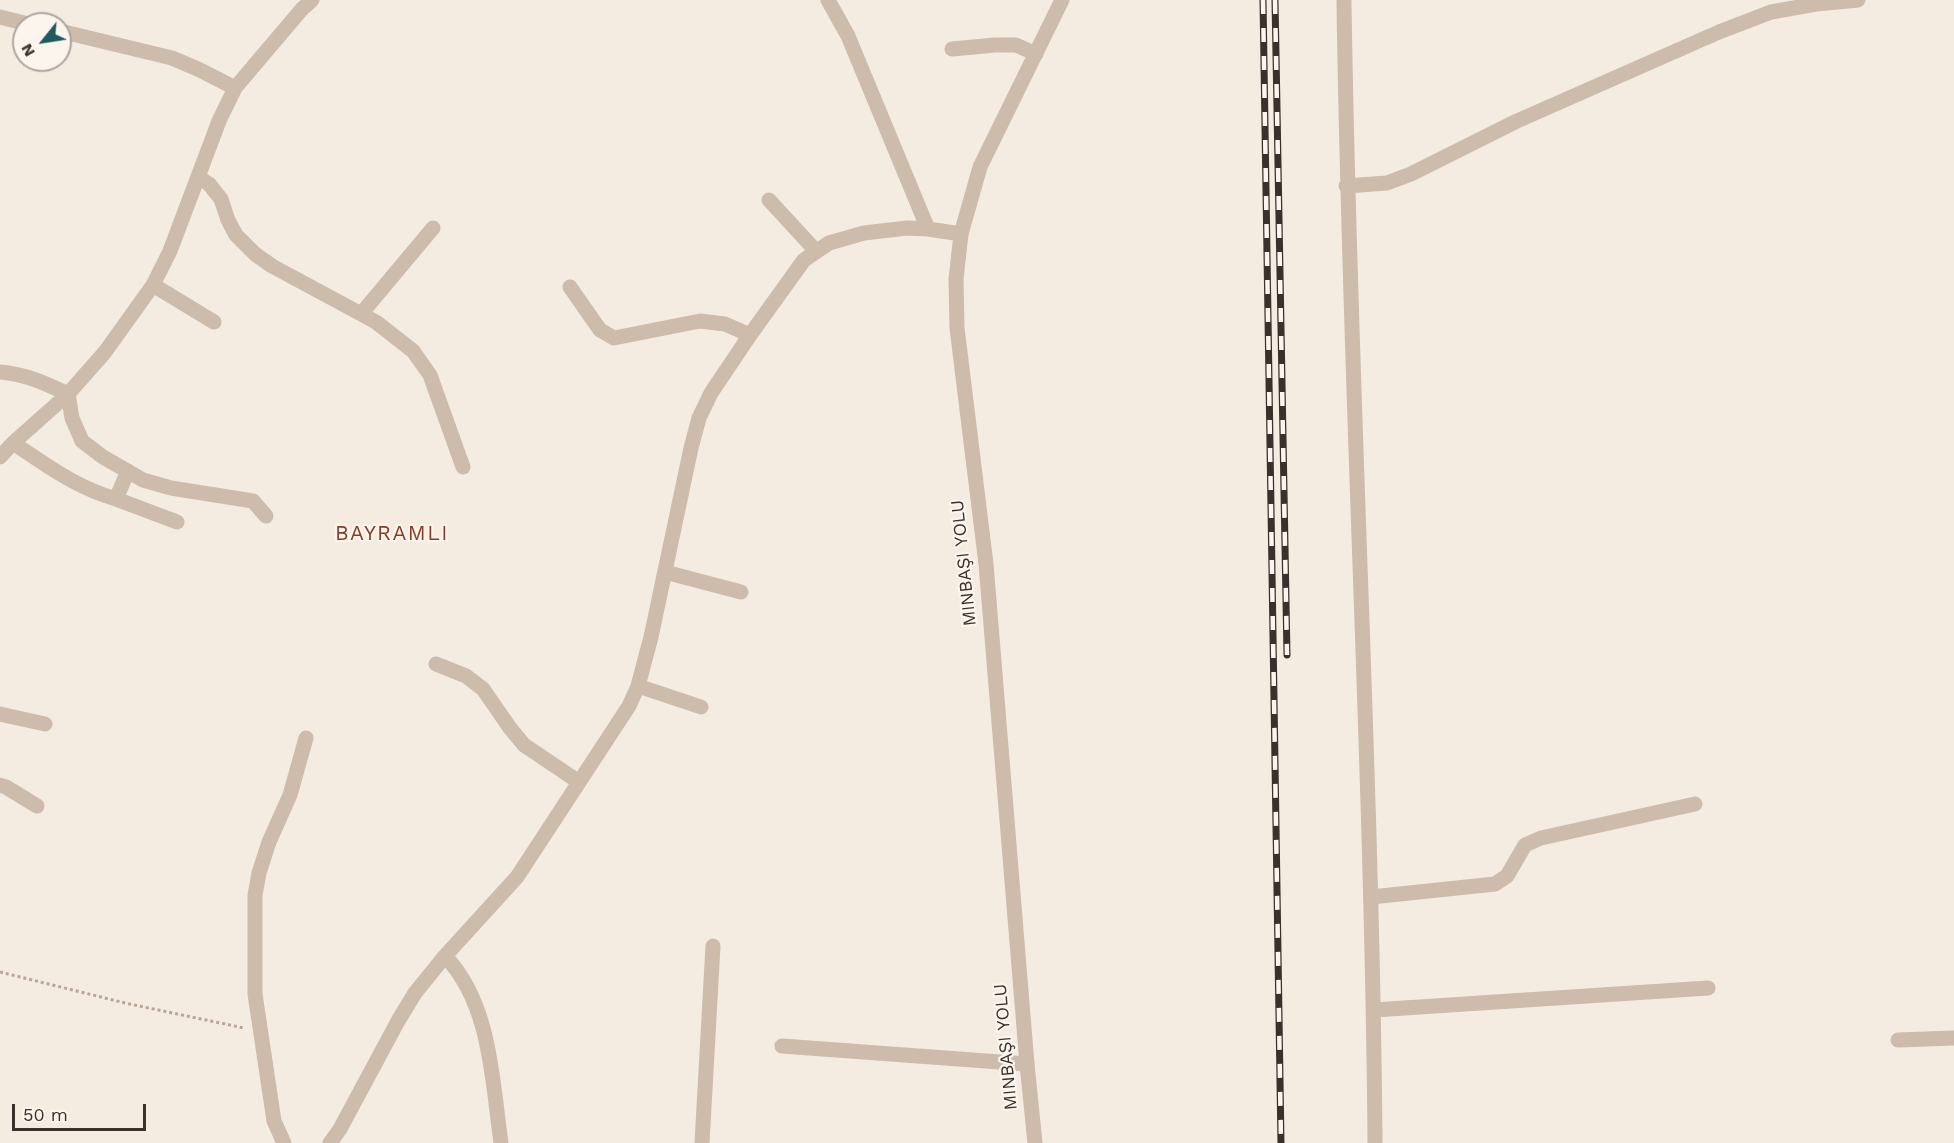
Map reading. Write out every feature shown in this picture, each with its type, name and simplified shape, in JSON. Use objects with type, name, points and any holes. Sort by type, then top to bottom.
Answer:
[{"type":"street","points":[[0,457],[68,394],[105,352],[153,285],[170,251],[219,120],[234,88],[312,0]]},
{"type":"street","points":[[828,0],[848,36],[928,229]]},
{"type":"street","points":[[1035,1143],[986,564],[957,328],[956,279],[962,234],[980,167],[1062,0]]},
{"type":"street","points":[[1344,0],[1346,186],[1371,897],[1375,1143]]},
{"type":"street","points":[[1346,186],[1387,183],[1411,174],[1517,121],[1719,32],[1771,12],[1858,0]]},
{"type":"street","points":[[72,34],[172,58],[234,88]]},
{"type":"street","points":[[952,49],[1016,45],[1036,54]]},
{"type":"street","points":[[198,177],[209,184],[221,199],[236,235],[255,254],[272,266],[376,322],[413,351],[430,375],[463,467]]},
{"type":"street","points":[[769,200],[816,251]]},
{"type":"street","points":[[361,314],[433,228]]},
{"type":"street","points":[[330,1143],[415,993],[445,956],[517,877],[620,723],[638,686],[651,637],[699,418],[711,393],[750,335],[804,260],[829,243],[864,233],[907,228],[962,234]]},
{"type":"street","points":[[153,285],[214,322]]},
{"type":"street","points":[[570,287],[600,330],[614,338],[700,321],[725,324],[750,335]]},
{"type":"street","points":[[0,372],[16,373],[38,380],[68,394]]},
{"type":"street","points":[[68,394],[72,418],[82,441],[103,457],[144,480],[171,488],[253,501],[266,516]]},
{"type":"street","points":[[13,443],[92,492],[177,522]]},
{"type":"street","points":[[116,499],[128,471]]},
{"type":"street","points":[[665,572],[741,592]]},
{"type":"street","points":[[436,664],[466,676],[483,689],[524,745],[579,782]]},
{"type":"street","points":[[638,686],[701,707]]},
{"type":"street","points":[[0,714],[45,724]]},
{"type":"street","points":[[284,1143],[274,1121],[255,993],[255,895],[269,842],[290,795],[306,738]]},
{"type":"street","points":[[0,785],[37,806]]},
{"type":"street","points":[[1371,897],[1495,884],[1507,876],[1525,845],[1541,838],[1695,804]]},
{"type":"street","points":[[702,1143],[713,946]]},
{"type":"street","points":[[445,956],[467,984],[485,1030],[501,1143]]},
{"type":"street","points":[[1374,1010],[1708,988]]},
{"type":"street","points":[[1898,1040],[1954,1038]]},
{"type":"street","points":[[782,1046],[1027,1064]]},
{"type":"path","points":[[0,972],[239,1028],[261,1027]]},
{"type":"railway","points":[[1263,0],[1281,1143]]},
{"type":"railway","points":[[1275,0],[1287,655]]},
{"type":"district","name":"BAYRAMLI","points":[[392,534]]}]
